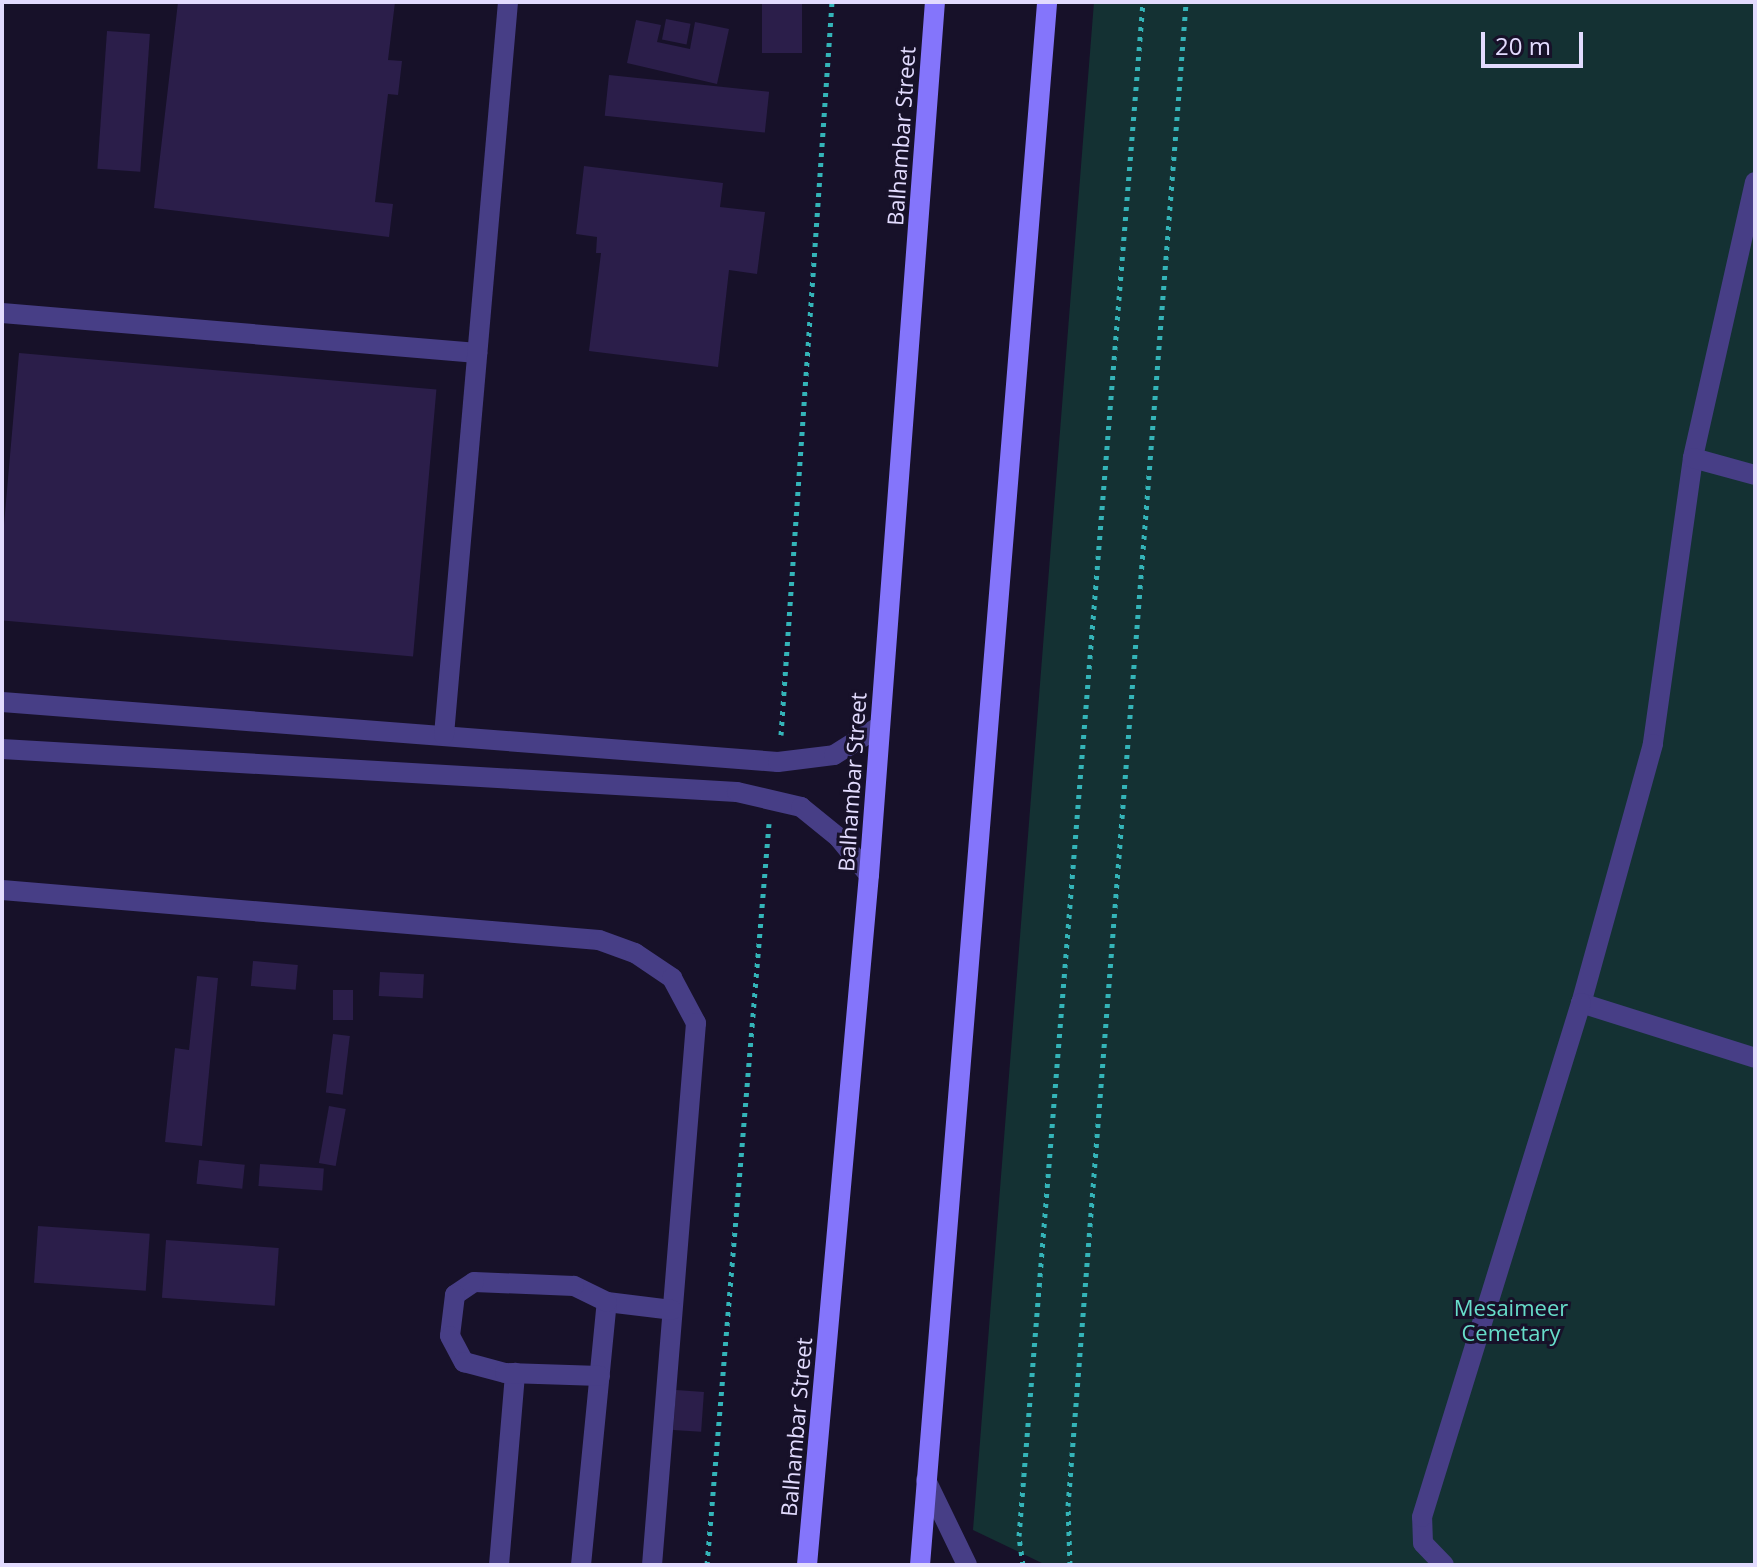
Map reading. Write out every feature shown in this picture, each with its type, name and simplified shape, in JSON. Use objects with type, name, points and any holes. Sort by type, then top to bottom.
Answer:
[{"type":"street","points":[[444,735],[508,2]]},
{"type":"street","name":"Balhambar Street","points":[[807,1565],[869,875],[935,2]]},
{"type":"street","points":[[920,1565],[1047,2]]},
{"type":"street","points":[[1444,1565],[1423,1543],[1422,1517],[1581,1003],[1653,744],[1693,458],[1755,182]]},
{"type":"street","points":[[2,313],[477,353]]},
{"type":"street","points":[[1693,458],[1755,475]]},
{"type":"street","points":[[2,702],[789,762],[834,755],[880,726]]},
{"type":"street","points":[[2,749],[771,796],[822,821],[869,875]]},
{"type":"street","points":[[2,890],[599,940],[635,953],[672,978],[696,1023],[652,1565]]},
{"type":"street","points":[[1581,1003],[1755,1058]]},
{"type":"street","points":[[600,1376],[515,1373],[464,1362],[450,1336],[455,1295],[474,1282],[574,1286],[607,1302],[672,1310]]},
{"type":"street","points":[[581,1565],[607,1302]]},
{"type":"street","points":[[499,1565],[515,1373]]},
{"type":"street","points":[[926,1480],[967,1565]]},
{"type":"path","points":[[1023,1565],[1021,1520],[1143,2]]},
{"type":"path","points":[[1070,1565],[1068,1506],[1186,2]]},
{"type":"green space","name":"Mesaimeer Cemetary","points":[[1094,2],[1755,2],[1755,1565],[1046,1565],[973,1530]]},
{"type":"building","points":[[178,2],[395,2],[388,60],[402,61],[398,95],[388,94],[375,202],[393,204],[389,237],[154,208]]},
{"type":"building","points":[[762,2],[802,2],[802,53],[762,53]]},
{"type":"building","points":[[666,19],[691,24],[687,44],[662,40]]},
{"type":"building","points":[[636,20],[661,25],[657,42],[690,49],[695,22],[729,29],[717,84],[627,63]]},
{"type":"building","points":[[107,31],[150,34],[140,172],[97,169]]},
{"type":"building","points":[[609,75],[769,92],[765,133],[605,116]]},
{"type":"building","points":[[584,166],[723,183],[720,207],[765,212],[757,274],[729,270],[718,367],[589,351],[601,253],[596,253],[597,237],[576,234]]},
{"type":"building","points":[[19,353],[436,390],[413,656],[2,621],[2,547]]},
{"type":"building","points":[[253,961],[298,965],[296,990],[251,986]]},
{"type":"building","points":[[380,972],[424,974],[423,998],[379,996]]},
{"type":"building","points":[[197,976],[218,978],[202,1146],[165,1142],[175,1048],[189,1050]]},
{"type":"building","points":[[333,990],[353,990],[353,1020],[333,1020]]},
{"type":"building","points":[[333,1034],[350,1036],[343,1095],[326,1093]]},
{"type":"building","points":[[329,1106],[346,1109],[336,1166],[319,1163]]},
{"type":"building","points":[[199,1160],[245,1165],[242,1189],[196,1184]]},
{"type":"building","points":[[260,1164],[324,1168],[322,1190],[258,1186]]},
{"type":"building","points":[[38,1226],[150,1234],[146,1291],[34,1283]]},
{"type":"building","points":[[166,1240],[279,1248],[275,1306],[162,1298]]},
{"type":"building","points":[[676,1390],[704,1392],[701,1432],[673,1430]]}]
